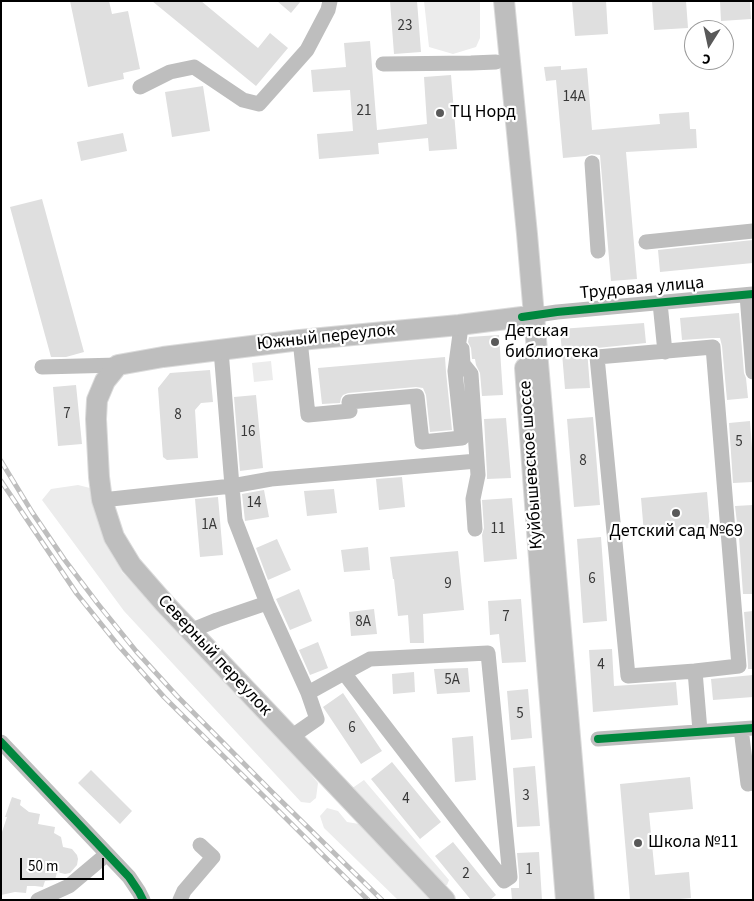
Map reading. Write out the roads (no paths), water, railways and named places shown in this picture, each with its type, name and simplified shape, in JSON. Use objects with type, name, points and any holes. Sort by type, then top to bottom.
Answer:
[{"type":"main road","name":"Куйбышевское шоссе","points":[[490,1],[528,316],[573,757],[584,900]]},
{"type":"main road","name":"Куйбышевское шоссе","points":[[504,1],[524,198],[543,620],[566,900]]},
{"type":"main road","name":"Южный переулок","points":[[118,365],[163,356],[300,340],[460,330],[528,316]]},
{"type":"main road","name":"Северный переулок","points":[[118,365],[105,382],[97,400],[99,477],[102,500],[114,537],[131,565],[190,631],[445,900]]},
{"type":"main road","name":"Куйбышевское шоссе","points":[[573,757],[595,900]]},
{"type":"street","points":[[140,87],[170,72],[194,67],[243,100],[259,104],[307,50],[328,10],[330,1]]},
{"type":"street","points":[[383,64],[496,62]]},
{"type":"street","points":[[592,163],[598,251]]},
{"type":"street","points":[[646,242],[753,231]]},
{"type":"street","points":[[750,294],[753,372]]},
{"type":"street","name":"Трудовая улица","points":[[528,316],[750,294]]},
{"type":"street","points":[[660,303],[665,352]]},
{"type":"street","points":[[300,340],[308,415],[350,411],[349,402],[417,396],[422,442],[462,438],[455,371],[460,330]]},
{"type":"street","points":[[460,330],[463,364],[471,374],[478,475],[473,499],[475,529]]},
{"type":"street","points":[[713,347],[739,666],[695,671],[628,676],[597,356],[713,347]]},
{"type":"street","points":[[221,350],[235,520],[267,603],[308,693],[317,719],[291,737]]},
{"type":"street","points":[[42,367],[118,365]]},
{"type":"street","points":[[102,500],[232,486],[271,478],[477,461]]},
{"type":"street","points":[[190,631],[267,603]]},
{"type":"street","points":[[308,693],[344,673],[370,659],[488,647],[510,877],[504,881],[344,673]]},
{"type":"street","points":[[695,671],[700,731]]},
{"type":"street","points":[[598,739],[747,728],[748,784],[753,783]]},
{"type":"street","points":[[1,742],[129,877],[143,900]]},
{"type":"street","points":[[180,900],[184,891],[213,856],[200,845]]},
{"type":"street","points":[[38,900],[69,886],[107,854]]},
{"type":"railway","points":[[1,461],[32,512],[64,559],[136,651],[177,696],[382,900]]},
{"type":"railway","points":[[1,481],[77,594],[118,645],[164,697],[368,900]]},
{"type":"place","name":"ТЦ Норд","points":[[440,113]]},
{"type":"place","name":"Детская библиотека","points":[[495,342]]},
{"type":"place","name":"Детский сад №69","points":[[676,513]]},
{"type":"place","name":"Школа №11","points":[[638,843]]}]
